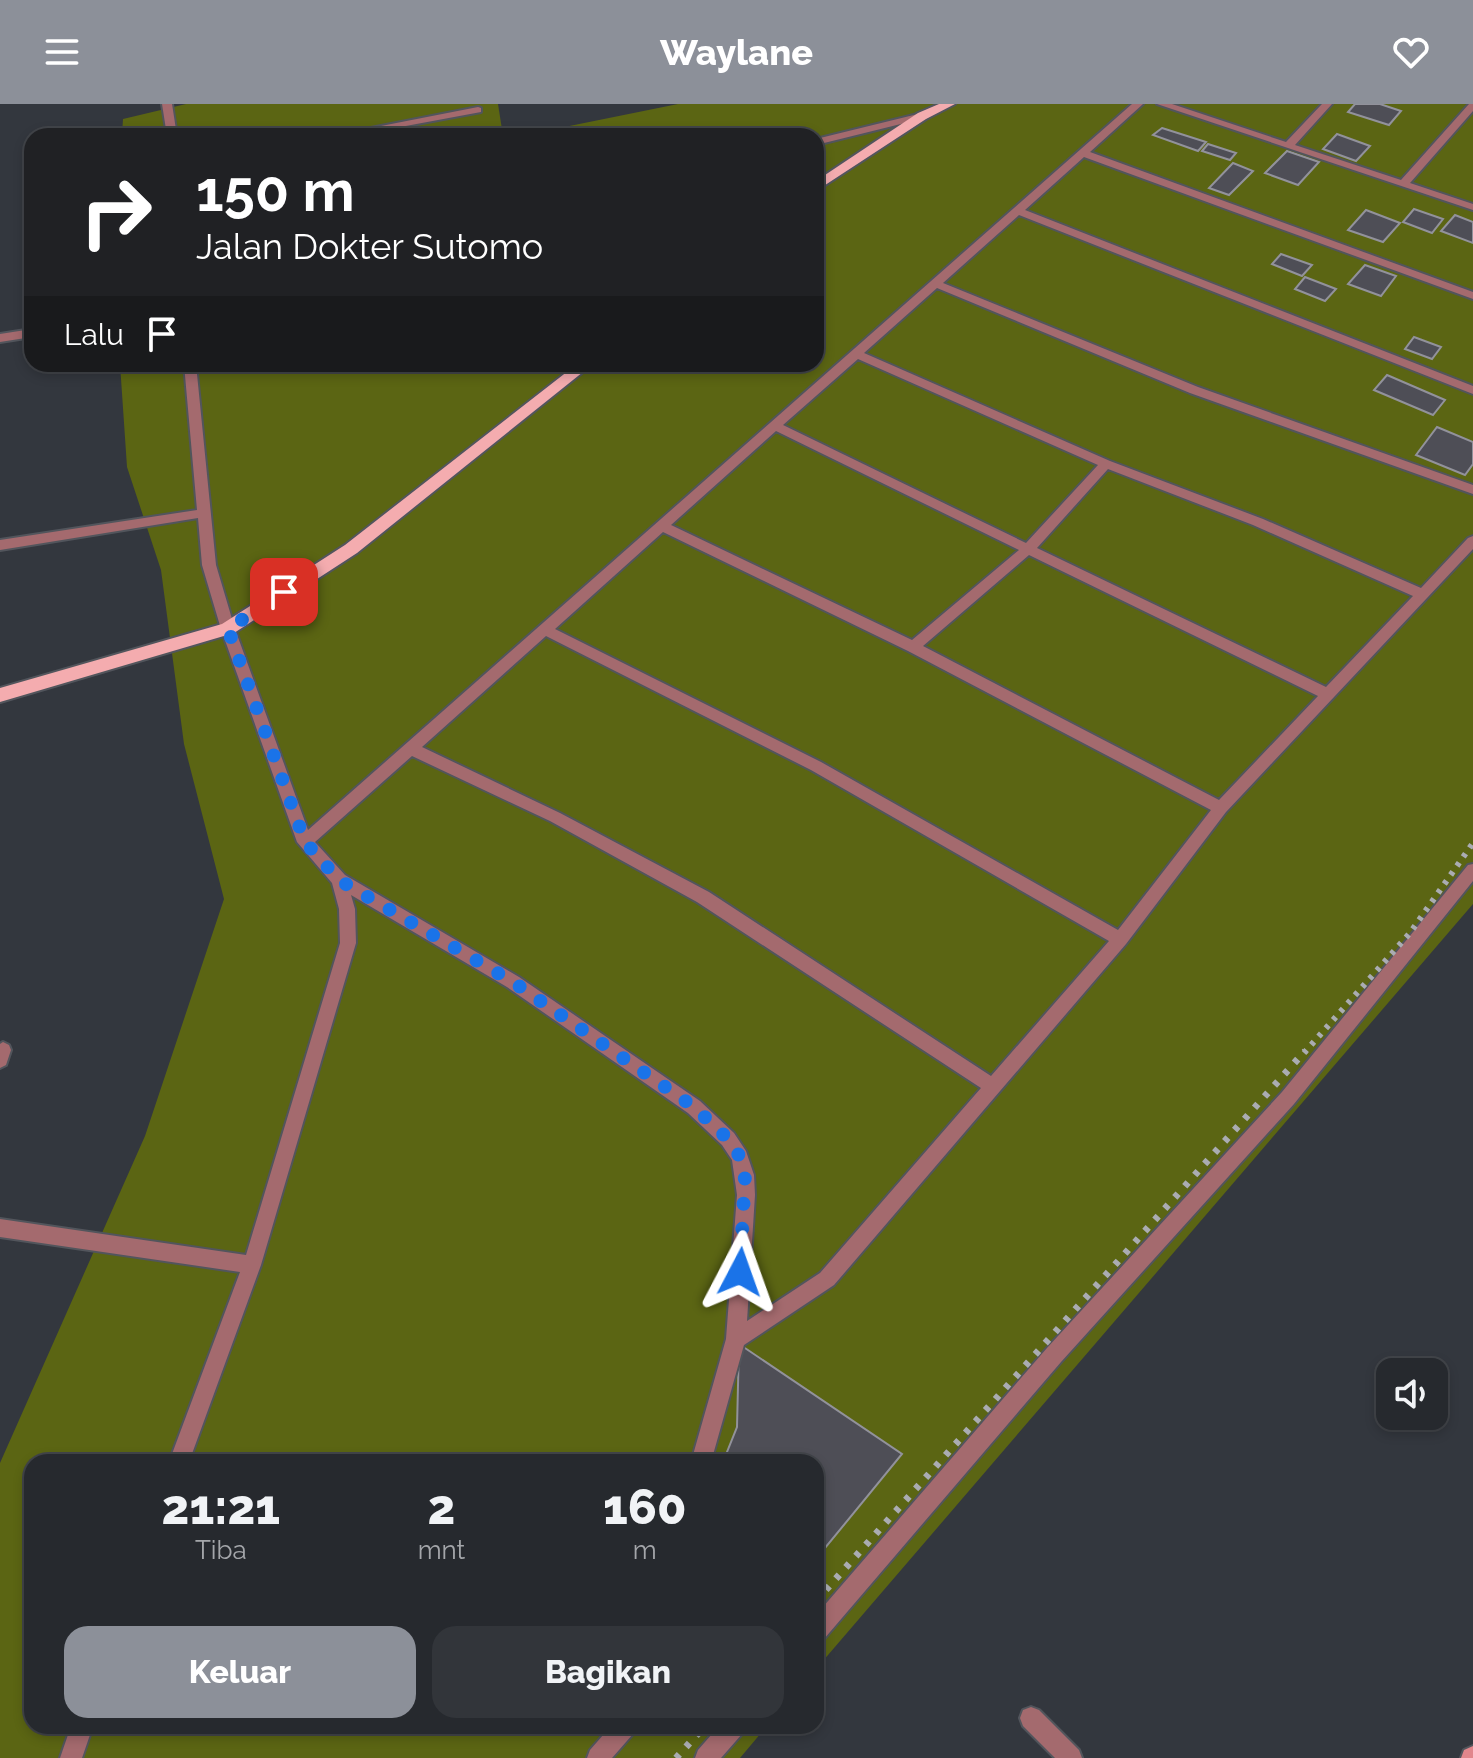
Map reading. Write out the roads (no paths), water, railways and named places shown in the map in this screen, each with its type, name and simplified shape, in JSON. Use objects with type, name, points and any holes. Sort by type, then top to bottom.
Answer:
[{"type":"main road","points":[[824,182],[941,105]]},
{"type":"main road","points":[[0,695],[228,629],[351,549],[576,372]]},
{"type":"street","points":[[167,104],[171,128]]},
{"type":"street","points":[[305,842],[1138,104]]},
{"type":"street","points":[[1162,104],[1473,207]]},
{"type":"street","points":[[1289,145],[1327,104]]},
{"type":"street","points":[[1404,183],[1473,105]]},
{"type":"street","points":[[379,128],[478,110]]},
{"type":"street","points":[[824,140],[922,116]]},
{"type":"street","points":[[1083,153],[1473,296]]},
{"type":"street","points":[[1018,211],[1473,390]]},
{"type":"street","points":[[937,284],[1194,390],[1473,490]]},
{"type":"street","points":[[0,338],[24,334]]},
{"type":"street","points":[[857,354],[1106,464],[1258,522],[1424,595]]},
{"type":"street","points":[[191,372],[209,565],[228,629],[305,842],[339,880],[513,982],[694,1107],[728,1139],[740,1157],[746,1195],[736,1339],[703,1454]]},
{"type":"street","points":[[773,425],[1329,695]]},
{"type":"street","points":[[913,647],[1027,550],[1106,464]]},
{"type":"street","points":[[0,545],[203,513]]},
{"type":"street","points":[[662,526],[913,647],[1221,808]]},
{"type":"street","points":[[736,1339],[827,1279],[1120,939],[1221,808],[1473,541]]},
{"type":"street","points":[[544,629],[816,766],[1120,939]]},
{"type":"street","points":[[410,748],[555,817],[703,897],[993,1086]]},
{"type":"street","points":[[824,1622],[1054,1355],[1288,1098],[1473,870]]},
{"type":"street","points":[[182,1454],[252,1265],[348,943],[347,909],[339,880]]},
{"type":"street","points":[[0,1228],[252,1265]]},
{"type":"street","points":[[1031,1718],[1071,1758]]},
{"type":"street","points":[[71,1758],[79,1734]]},
{"type":"street","points":[[598,1758],[618,1734]]},
{"type":"street","points":[[706,1758],[727,1734]]},
{"type":"railway","points":[[1304,1053],[1410,933],[1473,843]]},
{"type":"railway","points":[[824,1592],[1305,1051]]},
{"type":"railway","points":[[676,1758],[698,1734]]}]
